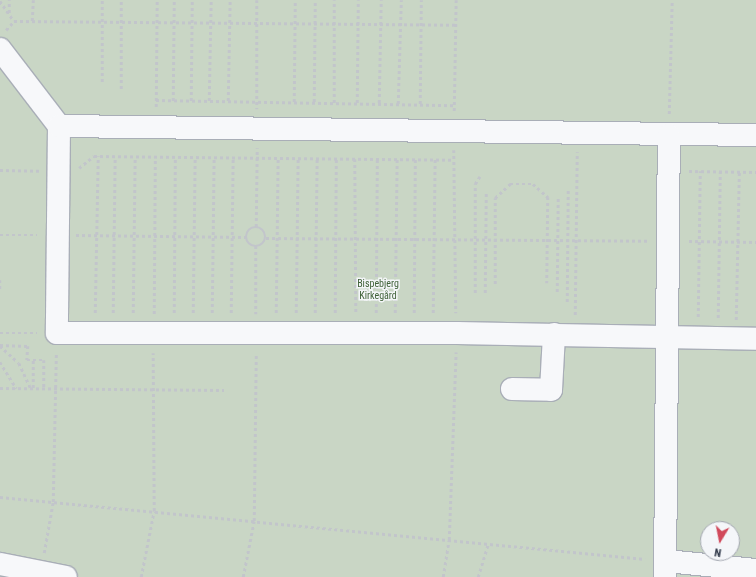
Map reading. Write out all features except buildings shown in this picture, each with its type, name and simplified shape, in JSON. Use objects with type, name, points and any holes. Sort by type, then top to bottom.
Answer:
[{"type":"lane","points":[[0,49],[59,126],[68,174],[72,235],[57,333],[457,333],[727,338]]},
{"type":"lane","points":[[59,126],[578,134],[756,135]]},
{"type":"lane","points":[[669,135],[666,337],[666,569],[756,570]]},
{"type":"lane","points":[[512,389],[552,390],[564,335]]},
{"type":"lane","points":[[0,564],[66,577]]},
{"type":"path","points":[[9,0],[9,14]]},
{"type":"path","points":[[32,21],[33,0]]},
{"type":"path","points":[[102,0],[102,82]]},
{"type":"path","points":[[121,0],[121,89]]},
{"type":"path","points":[[156,128],[157,0]]},
{"type":"path","points":[[173,101],[174,0]]},
{"type":"path","points":[[191,101],[192,0]]},
{"type":"path","points":[[209,101],[211,0]]},
{"type":"path","points":[[228,101],[230,0]]},
{"type":"path","points":[[294,102],[295,0]]},
{"type":"path","points":[[314,102],[315,0]]},
{"type":"path","points":[[334,0],[334,103]]},
{"type":"path","points":[[358,0],[358,103]]},
{"type":"path","points":[[379,103],[381,0]]},
{"type":"path","points":[[398,104],[401,0]]},
{"type":"path","points":[[420,104],[421,0]]},
{"type":"path","points":[[443,577],[449,540],[457,333],[454,160],[456,0]]},
{"type":"path","points":[[669,106],[672,0]]},
{"type":"path","points":[[0,1],[14,21]]},
{"type":"path","points":[[0,37],[14,21],[455,25]]},
{"type":"path","points":[[156,100],[454,104]]},
{"type":"path","points":[[564,335],[576,240],[578,134]]},
{"type":"path","points":[[0,170],[68,174],[77,170],[98,156],[454,160]]},
{"type":"path","points":[[98,156],[96,236],[163,333]]},
{"type":"path","points":[[115,156],[114,236],[163,333]]},
{"type":"path","points":[[134,157],[134,236],[163,333]]},
{"type":"path","points":[[155,157],[154,236],[163,333]]},
{"type":"path","points":[[141,577],[154,511],[154,391],[163,333],[174,236],[175,157]]},
{"type":"path","points":[[163,333],[194,237],[195,157]]},
{"type":"path","points":[[163,333],[213,237],[214,158]]},
{"type":"path","points":[[163,333],[232,237],[233,158]]},
{"type":"path","points":[[278,158],[277,237],[345,334]]},
{"type":"path","points":[[298,158],[297,237],[345,334]]},
{"type":"path","points":[[317,158],[316,238],[345,334]]},
{"type":"path","points":[[336,158],[336,238],[345,334]]},
{"type":"path","points":[[345,334],[356,238],[355,159]]},
{"type":"path","points":[[345,334],[377,238],[378,159]]},
{"type":"path","points":[[243,577],[254,521],[345,334],[396,238],[396,159]]},
{"type":"path","points":[[345,334],[415,238],[415,159]]},
{"type":"path","points":[[345,334],[434,239],[435,159]]},
{"type":"path","points":[[668,171],[756,172]]},
{"type":"path","points":[[700,172],[699,241],[727,338]]},
{"type":"path","points":[[720,172],[719,242],[727,338]]},
{"type":"path","points":[[727,338],[737,242],[739,172]]},
{"type":"path","points":[[475,293],[475,184],[480,176]]},
{"type":"path","points":[[495,284],[495,198],[510,184],[533,184],[548,197],[547,283]]},
{"type":"path","points":[[567,302],[568,188]]},
{"type":"path","points":[[484,293],[486,192]]},
{"type":"path","points":[[557,292],[558,196]]},
{"type":"path","points":[[266,238],[263,230],[256,227],[248,230],[246,237],[248,243],[256,246],[345,334]]},
{"type":"path","points":[[0,235],[246,237]]},
{"type":"path","points":[[256,246],[266,238],[277,237],[756,242]]},
{"type":"path","points":[[0,280],[0,291]]},
{"type":"path","points":[[0,333],[57,333],[53,502],[40,572]]},
{"type":"path","points":[[0,346],[28,346],[28,360],[44,360],[44,389]]},
{"type":"path","points":[[0,346],[19,363],[32,388]]},
{"type":"path","points":[[32,388],[33,360]]},
{"type":"path","points":[[0,362],[16,388]]},
{"type":"path","points":[[0,388],[154,391],[224,390]]},
{"type":"path","points":[[0,497],[488,544],[666,569]]},
{"type":"path","points":[[478,577],[488,544]]},
{"type":"green space","name":"Bispebjerg Kirkegård","points":[[0,0],[756,0],[756,577],[0,577]]}]
